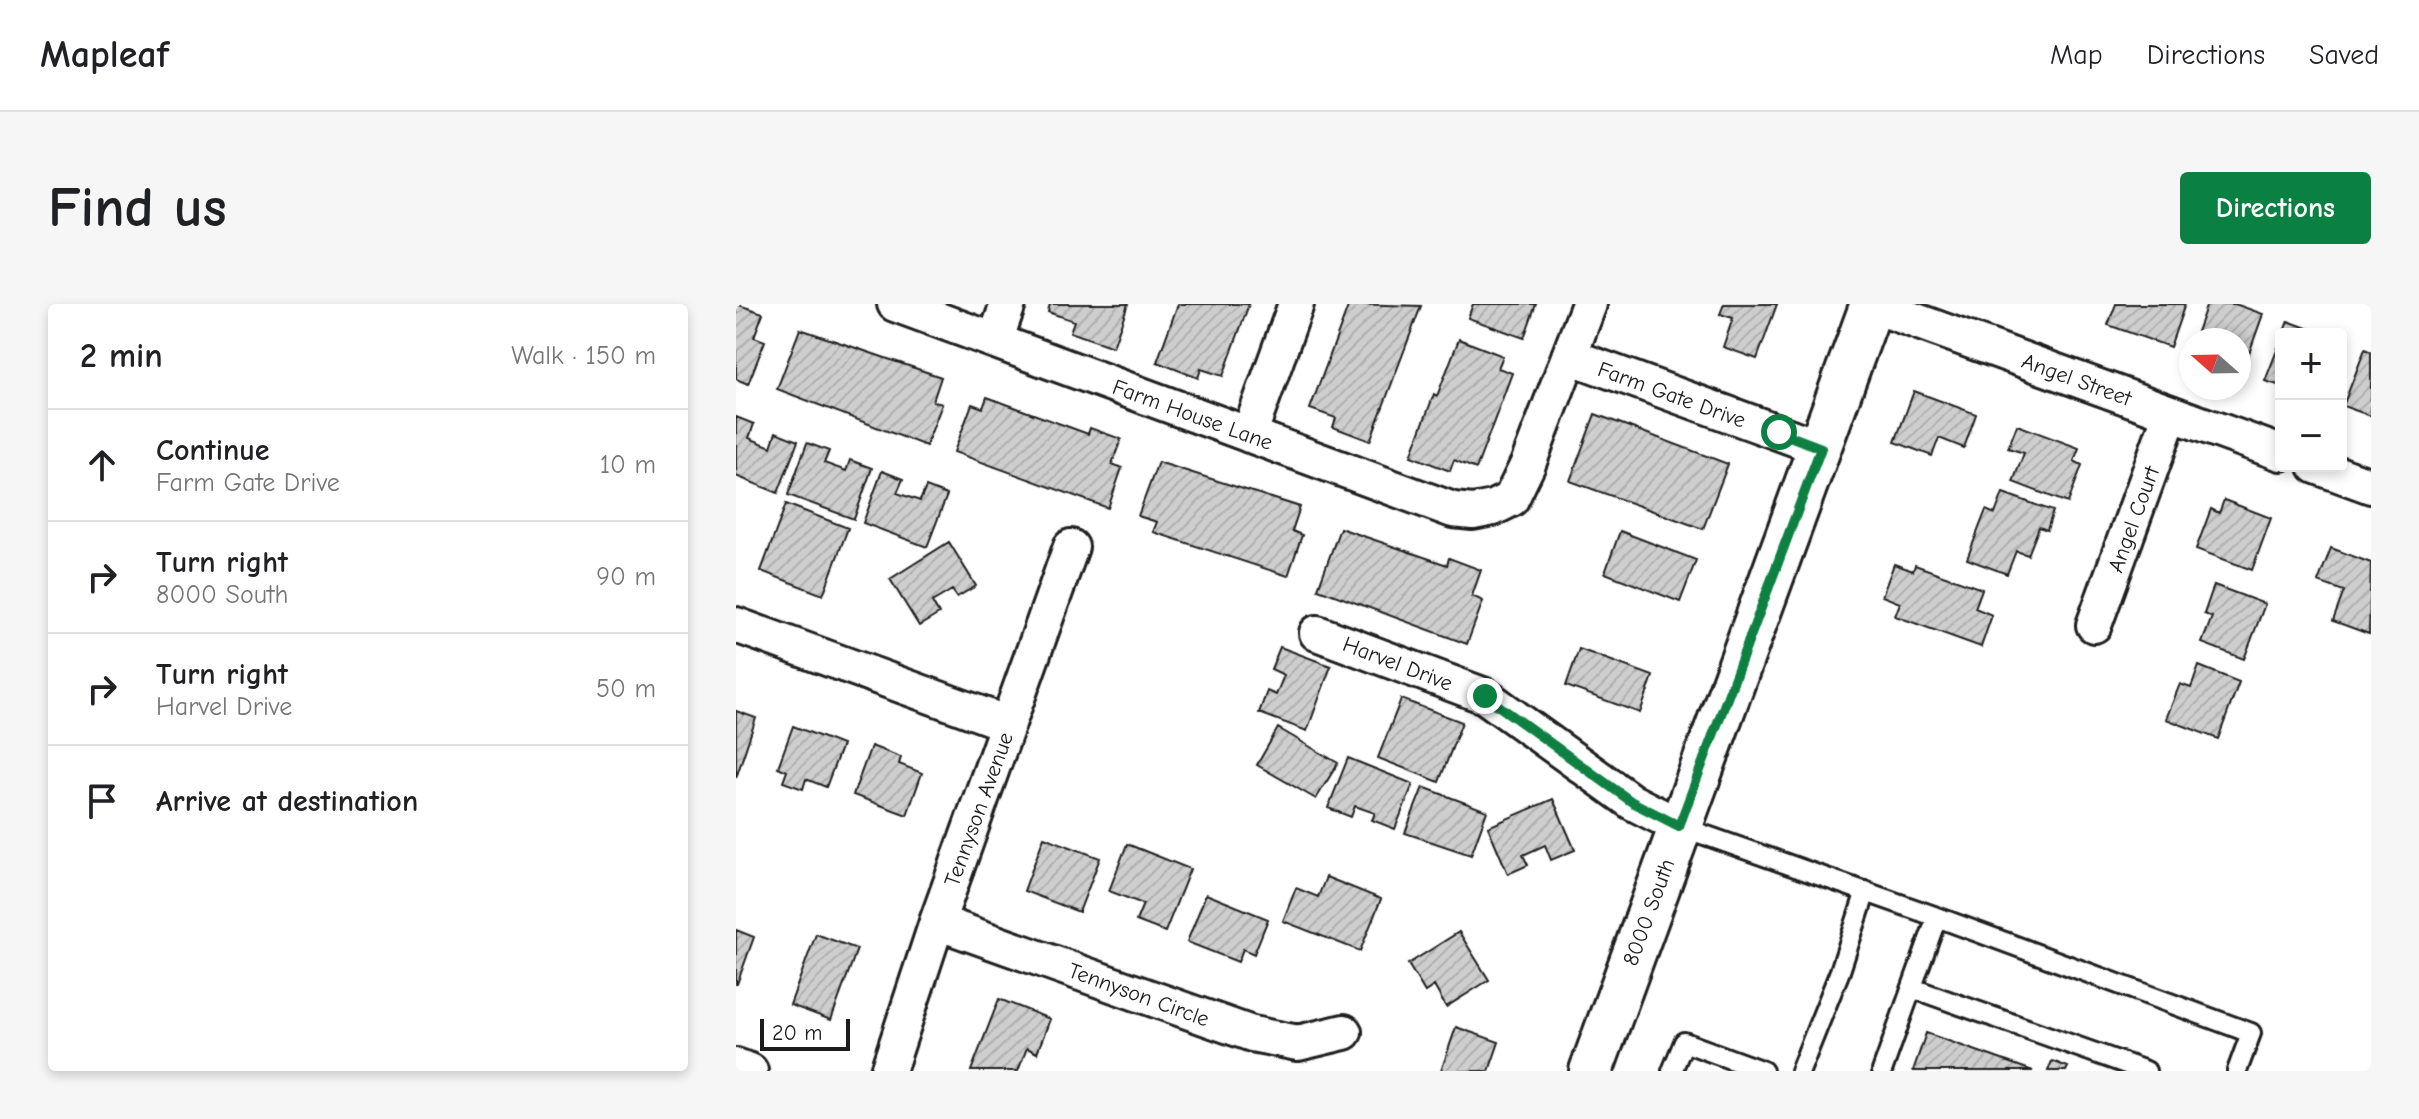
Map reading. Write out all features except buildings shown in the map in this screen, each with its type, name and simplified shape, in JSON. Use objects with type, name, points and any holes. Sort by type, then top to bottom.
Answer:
[{"type":"street","name":"Farm House Lane","points":[[895,304],[1453,510],[1473,512],[1493,508],[1511,499],[1528,464],[1569,356]]},
{"type":"street","points":[[995,341],[1008,304]]},
{"type":"street","points":[[1249,435],[1296,304]]},
{"type":"street","points":[[1569,356],[1589,304]]},
{"type":"street","name":"Angel Street","points":[[1872,305],[2275,451]]},
{"type":"street","name":"8000 South","points":[[1591,1071],[1872,305]]},
{"type":"street","name":"Farm Gate Drive","points":[[1569,356],[1821,448]]},
{"type":"street","name":"Angel Court","points":[[2094,625],[2171,413]]},
{"type":"street","points":[[2332,472],[2371,486]]},
{"type":"street","name":"Tennyson Avenue","points":[[888,1071],[937,922],[1071,547]]},
{"type":"street","points":[[736,625],[1008,724]]},
{"type":"street","name":"Harvel Drive","points":[[1317,633],[1485,696],[1632,802],[1679,826]]},
{"type":"street","name":"Tennyson Circle","points":[[937,922],[1252,1034],[1298,1043],[1344,1032]]},
{"type":"street","points":[[736,1066],[750,1071]]},
{"type":"lane","points":[[1679,826],[1866,891],[2251,1033],[2237,1071]]},
{"type":"lane","points":[[1800,1071],[1840,971],[1866,891]]},
{"type":"lane","points":[[1882,1071],[1937,917]]},
{"type":"lane","points":[[1912,988],[2146,1071]]},
{"type":"lane","points":[[1672,1071],[1684,1042],[1763,1071]]},
{"type":"route","points":[[1485,696],[1632,802],[1679,826],[1821,448],[1779,432]]}]
